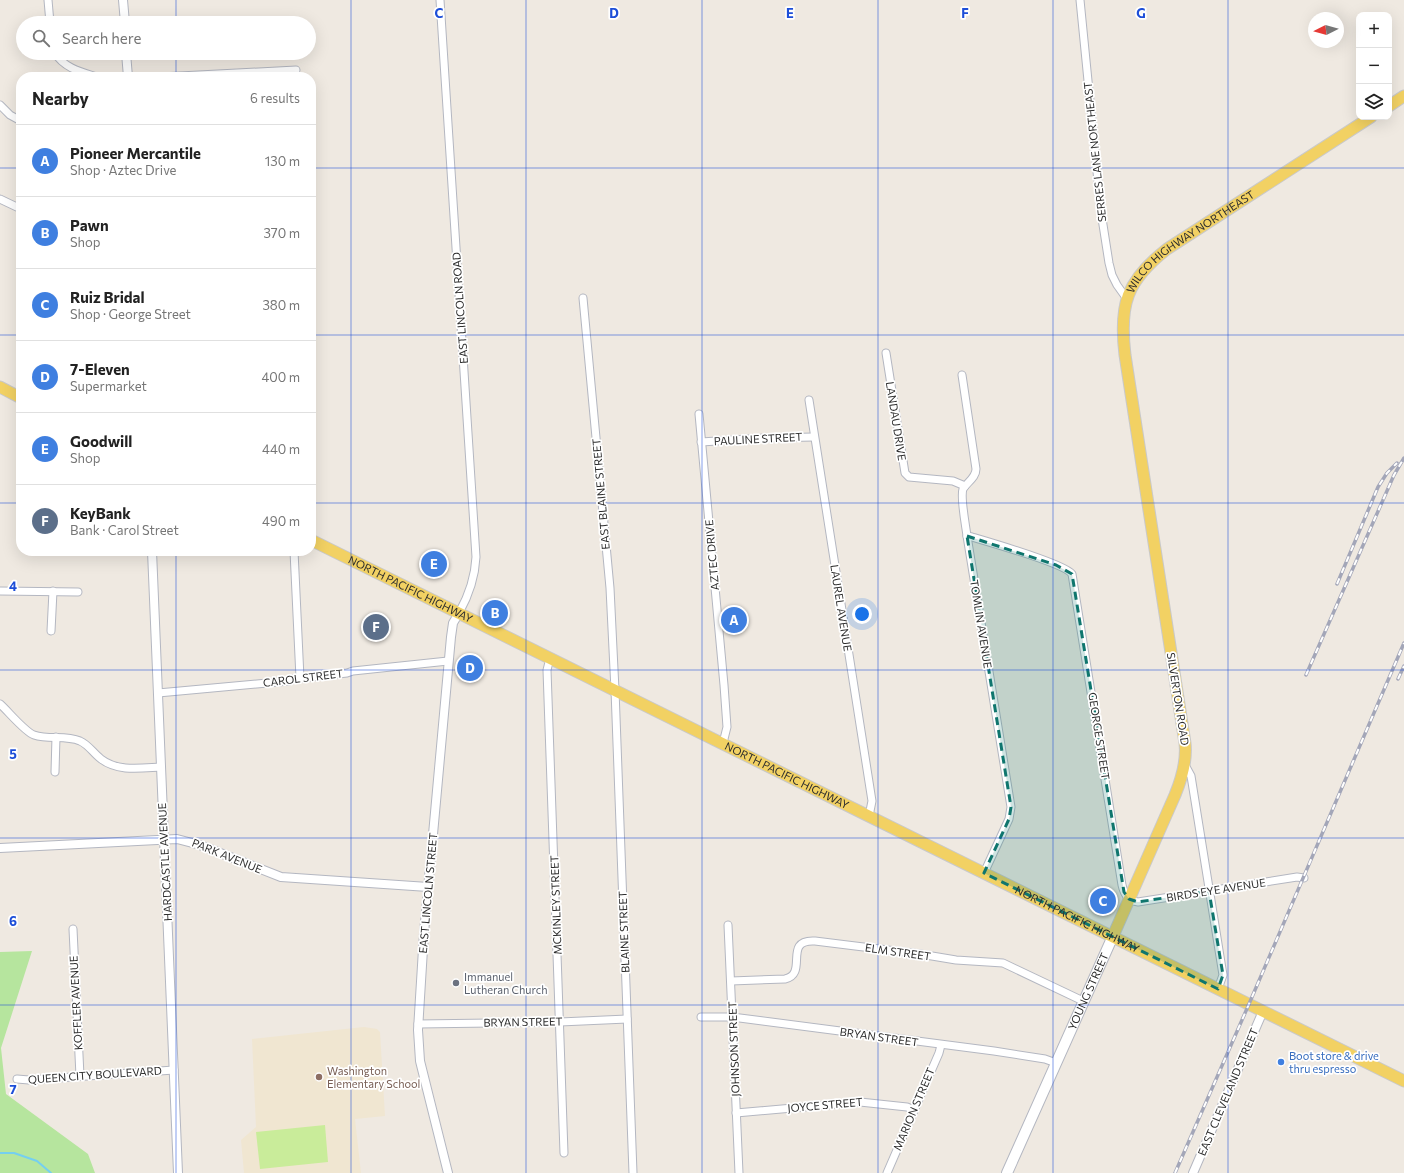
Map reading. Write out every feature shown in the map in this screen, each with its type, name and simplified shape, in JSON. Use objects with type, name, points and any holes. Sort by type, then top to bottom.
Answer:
[{"type":"main road","points":[[1392,104],[1404,96]]},
{"type":"main road","name":"WILCO HIGHWAY NORTHEAST","points":[[1136,430],[1122,331],[1123,314],[1127,299],[1133,284],[1140,274],[1167,249],[1366,120]]},
{"type":"main road","points":[[0,387],[16,395]]},
{"type":"main road","name":"SILVERTON ROAD","points":[[1136,430],[1185,743],[1185,765]]},
{"type":"main road","name":"NORTH PACIFIC HIGHWAY","points":[[316,542],[1404,1081]]},
{"type":"main road","name":"YOUNG STREET","points":[[1007,1173],[1175,795],[1185,765]]},
{"type":"street","points":[[48,0],[49,16]]},
{"type":"street","points":[[123,0],[124,16]]},
{"type":"street","name":"EAST LINCOLN ROAD","points":[[440,0],[476,557],[476,568],[472,583],[459,613]]},
{"type":"street","name":"SERRES LANE NORTHEAST","points":[[1080,0],[1101,212],[1109,263],[1112,275],[1117,285],[1127,299]]},
{"type":"street","points":[[61,60],[70,68],[82,72]]},
{"type":"street","points":[[127,60],[128,72]]},
{"type":"street","points":[[282,72],[296,70]]},
{"type":"street","points":[[0,105],[10,115],[16,118]]},
{"type":"street","points":[[0,199],[16,207]]},
{"type":"street","name":"EAST BLAINE STREET","points":[[583,298],[610,588],[615,690]]},
{"type":"street","name":"LANDAU DRIVE","points":[[886,354],[905,474],[909,476],[953,480],[965,486]]},
{"type":"street","name":"TOMLIN AVENUE","points":[[962,375],[976,465],[975,475],[965,486],[962,492],[962,497],[1011,807],[1009,819],[984,873]]},
{"type":"street","name":"LAUREL AVENUE","points":[[809,400],[872,801],[868,816]]},
{"type":"street","name":"AZTEC DRIVE","points":[[699,414],[727,727],[723,743]]},
{"type":"street","name":"PAULINE STREET","points":[[701,442],[814,437]]},
{"type":"street","name":"GEORGE STREET","points":[[967,536],[1056,565],[1071,573],[1073,577],[1122,885],[1124,893],[1129,899]]},
{"type":"street","name":"HARDCASTLE AVENUE","points":[[152,556],[178,1173]]},
{"type":"street","points":[[294,556],[300,678]]},
{"type":"street","points":[[0,591],[78,592]]},
{"type":"street","points":[[51,631],[53,591]]},
{"type":"street","name":"EAST LINCOLN STREET","points":[[448,1173],[420,1061],[418,1024],[422,956],[448,661],[452,627],[459,613]]},
{"type":"street","name":"MCKINLEY STREET","points":[[550,658],[547,670],[564,1153]]},
{"type":"street","name":"CAROL STREET","points":[[158,693],[289,681],[300,678],[448,661]]},
{"type":"street","name":"BLAINE STREET","points":[[615,690],[633,1173]]},
{"type":"street","points":[[0,704],[32,734],[40,736],[73,738],[84,743],[100,758],[116,767],[161,767]]},
{"type":"street","points":[[55,772],[56,737]]},
{"type":"street","name":"SILVERTON ROAD","points":[[1185,765],[1191,776],[1223,975],[1218,989]]},
{"type":"street","name":"PARK AVENUE","points":[[0,848],[177,839],[192,842],[280,877],[428,887]]},
{"type":"street","name":"BIRDS EYE AVENUE","points":[[1129,899],[1133,902],[1138,902],[1297,877],[1304,878]]},
{"type":"street","name":"JOHNSON STREET","points":[[728,925],[739,1173]]},
{"type":"street","name":"KOFFLER AVENUE","points":[[73,929],[80,1076]]},
{"type":"street","name":"ELM STREET","points":[[731,981],[789,978],[796,972],[796,953],[799,946],[806,941],[815,941],[956,960],[1003,963],[1083,1001]]},
{"type":"street","name":"EAST CLEVELAND STREET","points":[[1193,1173],[1262,1011]]},
{"type":"street","name":"BRYAN STREET","points":[[701,1017],[732,1017],[1045,1059],[1056,1062]]},
{"type":"street","name":"BRYAN STREET","points":[[418,1024],[560,1022],[627,1019]]},
{"type":"street","name":"MARION STREET","points":[[887,1173],[939,1053],[941,1045]]},
{"type":"street","name":"QUEEN CITY BOULEVARD","points":[[17,1079],[29,1080],[174,1070]]},
{"type":"street","name":"JOYCE STREET","points":[[736,1113],[860,1102],[906,1107],[914,1110]]},
{"type":"highlighted area","points":[[967,536],[1056,565],[1072,574],[1124,892],[1129,899],[1138,902],[1209,891],[1223,975],[1218,989],[984,873],[1009,819],[1011,807]]},
{"type":"shaded area","name":"Washington Elementary School","points":[[364,1027],[377,1029],[380,1032],[385,1116],[355,1119],[361,1173],[244,1173],[241,1140],[256,1127],[252,1039]]},
{"type":"green space","points":[[32,951],[1,1048],[6,1094],[88,1154],[95,1173],[0,1173],[0,952]]},
{"type":"green space","points":[[325,1125],[328,1162],[260,1169],[256,1132]]},
{"type":"waterway","points":[[0,1153],[14,1153],[37,1161],[51,1173]]},
{"type":"railway","points":[[1306,675],[1394,475],[1404,458]]},
{"type":"railway","points":[[1337,584],[1378,487],[1387,473],[1397,463]]},
{"type":"railway","points":[[1175,1173],[1404,643]]},
{"type":"railway","points":[[1398,679],[1404,666]]},
{"type":"place","name":"Goodwill","points":[[434,564]]},
{"type":"place","name":"Pawn","points":[[495,613]]},
{"type":"place","name":"Pioneer Mercantile","points":[[734,620]]},
{"type":"place","name":"KeyBank","points":[[376,627]]},
{"type":"place","name":"7-Eleven","points":[[470,668]]},
{"type":"place","name":"Ruiz Bridal","points":[[1103,901]]},
{"type":"place","name":"Immanuel Lutheran Church","points":[[456,983]]},
{"type":"place","name":"Boot store & drive thru espresso","points":[[1281,1062]]},
{"type":"place","name":"Washington Elementary School","points":[[319,1077]]}]
